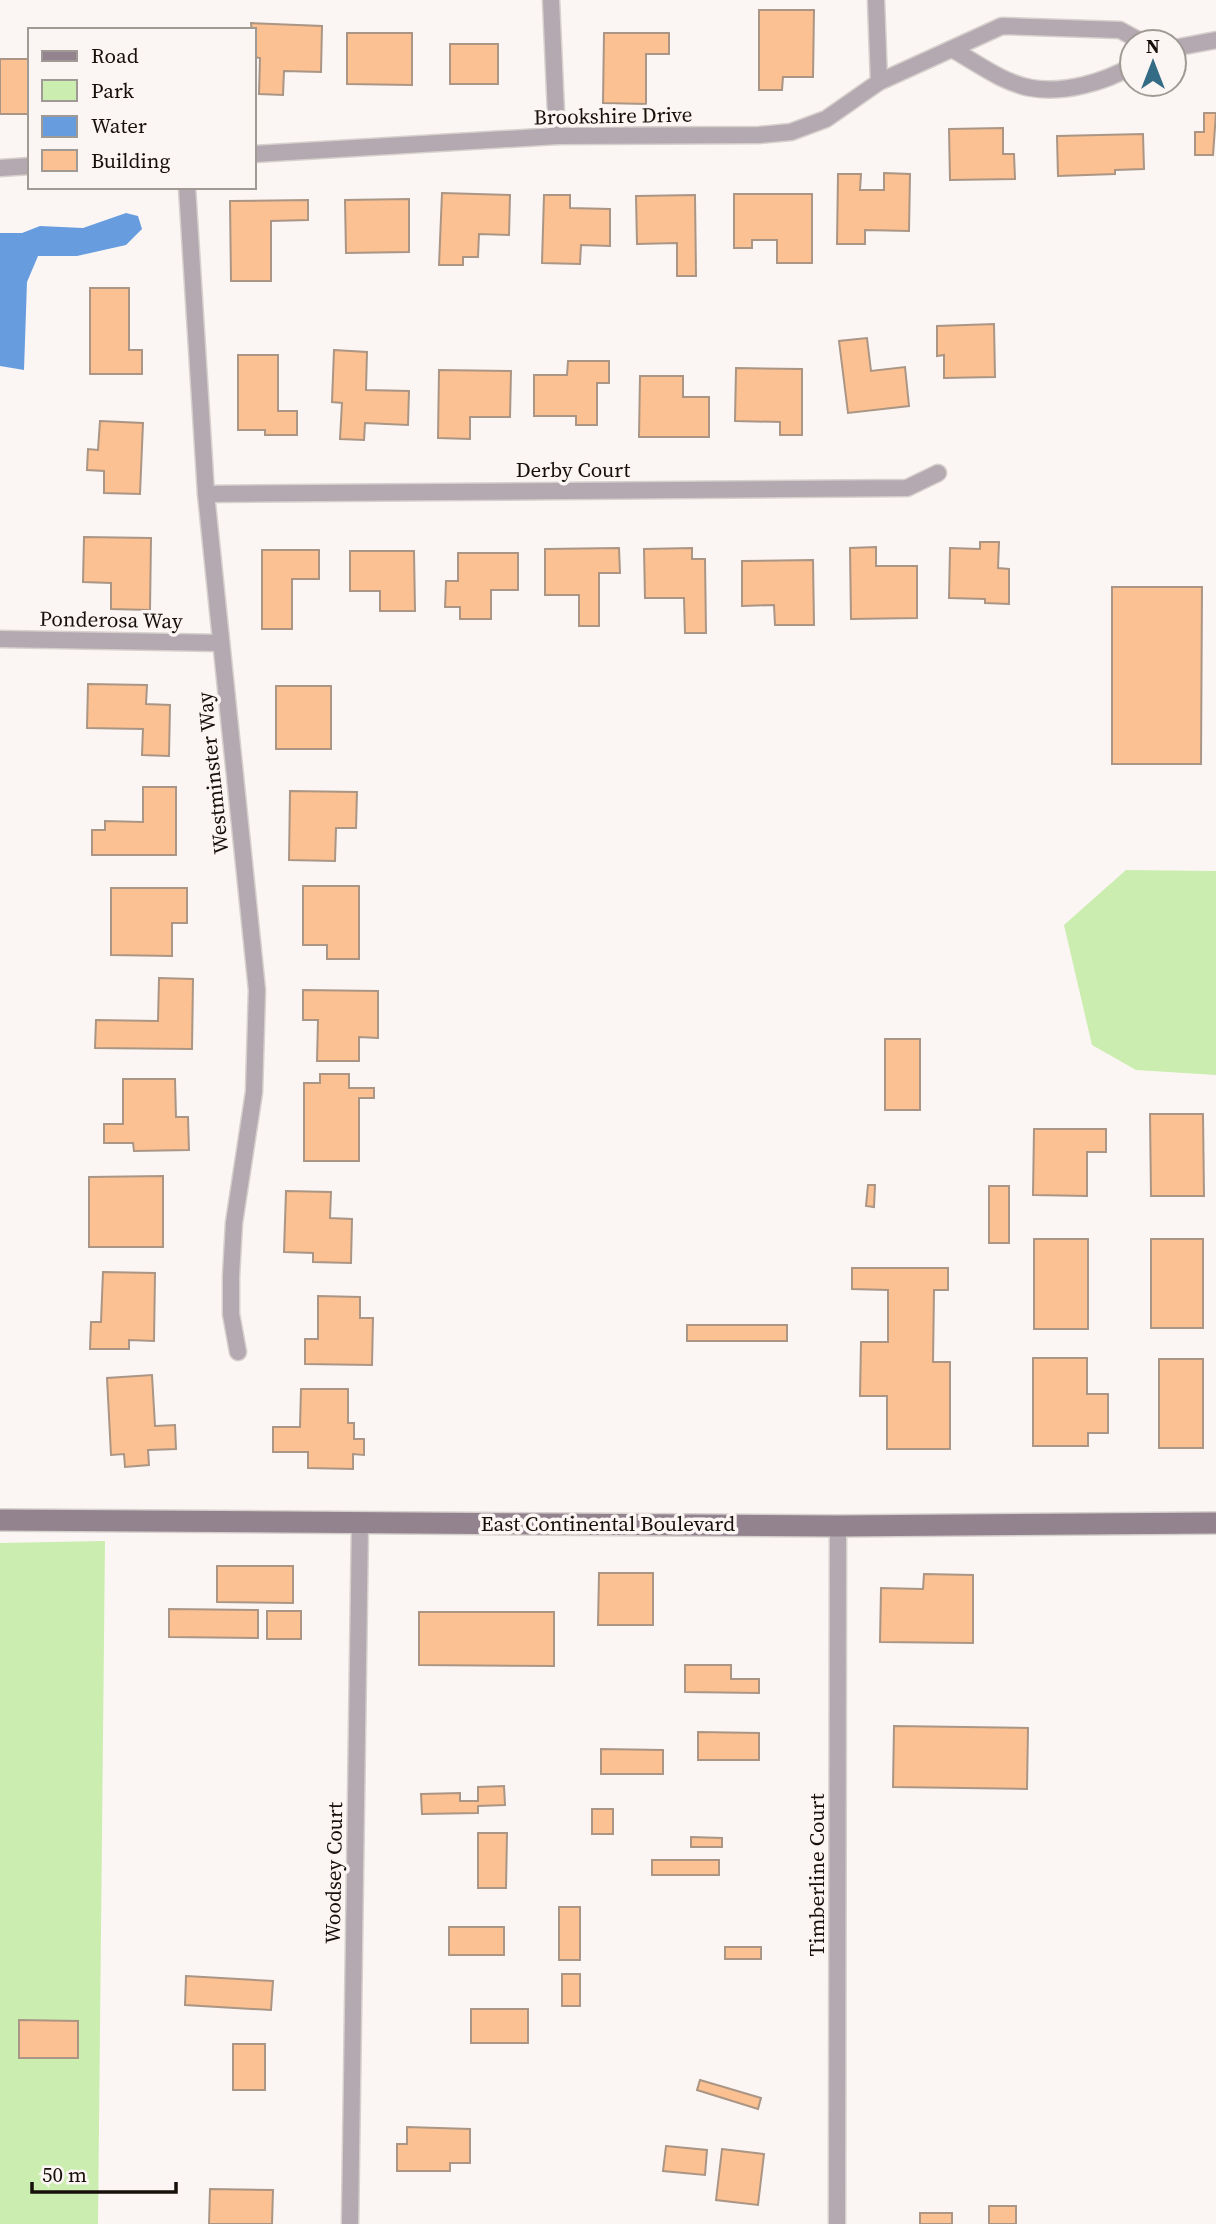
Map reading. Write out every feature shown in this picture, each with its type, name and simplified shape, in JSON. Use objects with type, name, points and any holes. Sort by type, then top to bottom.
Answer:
[{"type":"main road","name":"East Continental Boulevard","points":[[0,1520],[838,1526],[1216,1523]]},
{"type":"street","points":[[551,0],[557,136]]},
{"type":"street","points":[[876,0],[878,82]]},
{"type":"street","name":"Brookshire Drive","points":[[256,154],[557,136],[759,135],[791,132],[826,119],[878,82],[1002,26],[1118,30]]},
{"type":"street","points":[[1188,45],[1216,40]]},
{"type":"street","points":[[953,49],[1000,77],[1032,89],[1080,86],[1118,71]]},
{"type":"street","points":[[0,168],[28,166]]},
{"type":"street","name":"Westminster Way","points":[[187,189],[206,494],[257,1001],[254,1092],[234,1223],[230,1276],[230,1314],[238,1352]]},
{"type":"street","name":"Derby Court","points":[[206,494],[907,488],[938,473]]},
{"type":"street","name":"Ponderosa Way","points":[[0,639],[221,643]]},
{"type":"street","name":"Woodsey Court","points":[[350,2224],[360,1522]]},
{"type":"street","name":"Timberline Court","points":[[837,2224],[838,1526]]},
{"type":"green space","points":[[1126,870],[1216,871],[1216,1075],[1136,1070],[1092,1045],[1064,925]]},
{"type":"green space","points":[[105,1541],[98,2224],[0,2224],[0,1543]]},
{"type":"water","points":[[126,213],[138,216],[142,229],[126,245],[77,256],[38,256],[27,282],[24,370],[0,366],[0,233],[22,233],[40,226],[83,228]]},
{"type":"building","points":[[759,10],[814,10],[813,77],[783,77],[782,90],[759,90]]},
{"type":"building","points":[[251,23],[322,26],[321,72],[284,71],[283,95],[259,94],[260,58],[256,57],[256,28],[251,28]]},
{"type":"building","points":[[347,33],[412,33],[412,85],[347,84]]},
{"type":"building","points":[[604,33],[669,33],[669,54],[646,54],[646,104],[603,103]]},
{"type":"building","points":[[450,44],[498,44],[498,84],[450,84]]},
{"type":"building","points":[[0,59],[28,59],[28,114],[0,114]]},
{"type":"building","points":[[1204,113],[1216,113],[1213,155],[1195,155],[1195,132],[1204,132]]},
{"type":"building","points":[[1003,128],[1003,154],[1014,154],[1015,179],[950,180],[949,129]]},
{"type":"building","points":[[1143,134],[1144,169],[1115,170],[1115,174],[1058,176],[1057,136]]},
{"type":"building","points":[[884,173],[910,174],[909,231],[865,230],[865,244],[837,244],[838,174],[861,174],[860,190],[884,190]]},
{"type":"building","points":[[442,193],[510,195],[509,235],[479,234],[478,257],[463,257],[463,265],[439,265]]},
{"type":"building","points":[[734,194],[812,194],[812,263],[777,263],[777,240],[752,240],[752,248],[734,248]]},
{"type":"building","points":[[544,195],[570,195],[570,208],[610,209],[610,246],[581,245],[580,264],[542,263]]},
{"type":"building","points":[[695,195],[696,276],[677,276],[677,243],[637,244],[636,196]]},
{"type":"building","points":[[409,199],[409,252],[346,253],[345,200]]},
{"type":"building","points":[[308,200],[308,220],[271,221],[271,281],[231,281],[230,201]]},
{"type":"building","points":[[90,288],[129,288],[129,350],[142,350],[142,374],[90,374]]},
{"type":"building","points":[[994,324],[995,377],[944,378],[944,355],[937,356],[937,326]]},
{"type":"building","points":[[867,338],[871,371],[905,367],[909,406],[848,413],[839,341]]},
{"type":"building","points":[[334,350],[367,352],[366,390],[409,391],[408,425],[365,423],[364,440],[340,439],[342,403],[332,402]]},
{"type":"building","points":[[238,355],[278,355],[278,411],[297,411],[297,435],[265,435],[265,430],[238,430]]},
{"type":"building","points":[[568,361],[609,361],[609,383],[597,383],[597,425],[576,425],[576,416],[534,416],[534,375],[567,375]]},
{"type":"building","points":[[736,368],[802,369],[802,435],[780,435],[780,422],[735,421]]},
{"type":"building","points":[[439,370],[511,371],[510,417],[470,417],[470,439],[438,438]]},
{"type":"building","points":[[640,376],[683,376],[683,397],[709,397],[709,437],[639,437]]},
{"type":"building","points":[[100,421],[143,423],[140,494],[104,493],[104,471],[87,470],[88,449],[98,450]]},
{"type":"building","points":[[84,537],[151,538],[150,610],[111,609],[111,583],[83,582]]},
{"type":"building","points":[[980,542],[999,542],[998,568],[1009,569],[1009,604],[985,603],[985,599],[949,598],[950,548],[980,549]]},
{"type":"building","points":[[876,547],[876,566],[917,566],[917,618],[851,619],[850,548]]},
{"type":"building","points":[[619,548],[620,573],[599,573],[599,626],[579,626],[579,595],[545,595],[545,549]]},
{"type":"building","points":[[692,548],[692,559],[705,559],[706,633],[685,633],[684,598],[645,598],[644,549]]},
{"type":"building","points":[[262,550],[319,550],[319,579],[292,579],[292,629],[262,629]]},
{"type":"building","points":[[350,551],[414,551],[415,611],[380,611],[380,591],[350,591]]},
{"type":"building","points":[[458,553],[518,553],[518,590],[491,590],[491,619],[460,619],[460,607],[445,607],[446,581],[458,581]]},
{"type":"building","points":[[813,560],[814,625],[775,625],[774,605],[742,606],[742,561]]},
{"type":"building","points":[[1112,587],[1202,587],[1201,764],[1112,764]]},
{"type":"building","points":[[88,684],[147,685],[146,704],[170,705],[169,756],[142,755],[143,729],[87,728]]},
{"type":"building","points":[[276,686],[331,686],[331,749],[276,749]]},
{"type":"building","points":[[143,787],[176,787],[176,855],[92,855],[92,830],[105,830],[105,821],[143,822]]},
{"type":"building","points":[[290,791],[357,792],[356,828],[336,828],[335,861],[289,860]]},
{"type":"building","points":[[303,886],[359,886],[359,959],[327,959],[327,945],[303,945]]},
{"type":"building","points":[[111,888],[187,888],[187,923],[172,923],[172,956],[111,955]]},
{"type":"building","points":[[159,978],[193,979],[192,1049],[95,1048],[96,1020],[158,1021]]},
{"type":"building","points":[[303,990],[378,991],[378,1038],[359,1037],[359,1061],[317,1061],[318,1020],[303,1020]]},
{"type":"building","points":[[885,1039],[920,1039],[920,1110],[885,1110]]},
{"type":"building","points":[[320,1074],[349,1074],[349,1088],[374,1088],[374,1098],[359,1098],[359,1161],[304,1161],[304,1083],[320,1083]]},
{"type":"building","points":[[123,1079],[175,1079],[176,1117],[188,1117],[189,1150],[134,1151],[133,1143],[104,1143],[104,1124],[123,1124]]},
{"type":"building","points":[[1150,1114],[1203,1114],[1204,1196],[1151,1196]]},
{"type":"building","points":[[1034,1129],[1106,1129],[1106,1152],[1087,1152],[1087,1196],[1033,1195]]},
{"type":"building","points":[[163,1176],[163,1247],[89,1247],[89,1177]]},
{"type":"building","points":[[868,1185],[875,1185],[874,1207],[866,1206]]},
{"type":"building","points":[[989,1186],[1009,1186],[1009,1243],[989,1243]]},
{"type":"building","points":[[286,1191],[331,1192],[330,1218],[352,1219],[351,1263],[313,1262],[313,1253],[284,1252]]},
{"type":"building","points":[[1034,1239],[1088,1239],[1088,1329],[1034,1329]]},
{"type":"building","points":[[1151,1239],[1203,1239],[1203,1328],[1151,1328]]},
{"type":"building","points":[[852,1268],[948,1268],[948,1290],[934,1290],[933,1362],[950,1362],[950,1449],[887,1449],[887,1396],[860,1396],[861,1342],[888,1342],[888,1290],[852,1289]]},
{"type":"building","points":[[103,1272],[155,1273],[154,1341],[129,1340],[129,1349],[90,1349],[91,1322],[101,1322]]},
{"type":"building","points":[[318,1296],[360,1297],[360,1318],[373,1318],[372,1365],[305,1364],[305,1339],[318,1339]]},
{"type":"building","points":[[687,1325],[787,1325],[787,1341],[687,1341]]},
{"type":"building","points":[[1033,1358],[1087,1358],[1087,1394],[1108,1394],[1108,1433],[1088,1433],[1088,1446],[1033,1446]]},
{"type":"building","points":[[1159,1359],[1203,1359],[1203,1448],[1159,1448]]},
{"type":"building","points":[[152,1375],[155,1426],[175,1425],[176,1449],[148,1450],[149,1465],[125,1467],[124,1454],[111,1455],[107,1378]]},
{"type":"building","points":[[301,1389],[348,1389],[348,1423],[354,1423],[354,1439],[364,1439],[364,1455],[353,1454],[353,1469],[308,1468],[308,1452],[273,1452],[273,1427],[300,1427]]},
{"type":"building","points":[[217,1566],[293,1566],[293,1603],[217,1602]]},
{"type":"building","points":[[599,1573],[653,1573],[653,1625],[598,1625]]},
{"type":"building","points":[[924,1574],[973,1575],[973,1643],[880,1642],[881,1588],[923,1589]]},
{"type":"building","points":[[169,1609],[258,1610],[258,1638],[169,1637]]},
{"type":"building","points":[[267,1611],[301,1611],[301,1639],[267,1639]]},
{"type":"building","points":[[419,1612],[554,1612],[554,1666],[419,1665]]},
{"type":"building","points":[[685,1665],[731,1665],[731,1679],[759,1679],[759,1693],[685,1692]]},
{"type":"building","points":[[894,1726],[1028,1728],[1027,1789],[893,1787]]},
{"type":"building","points":[[698,1732],[759,1733],[759,1760],[698,1760]]},
{"type":"building","points":[[601,1749],[663,1750],[663,1774],[601,1774]]},
{"type":"building","points":[[504,1786],[505,1805],[478,1806],[478,1813],[422,1814],[421,1794],[460,1793],[460,1801],[478,1801],[478,1787]]},
{"type":"building","points":[[592,1809],[613,1809],[613,1834],[592,1834]]},
{"type":"building","points":[[478,1833],[507,1833],[506,1888],[478,1888]]},
{"type":"building","points":[[691,1837],[722,1838],[722,1847],[691,1847]]},
{"type":"building","points":[[652,1860],[719,1860],[719,1875],[652,1875]]},
{"type":"building","points":[[559,1907],[580,1907],[580,1960],[559,1960]]},
{"type":"building","points":[[449,1927],[504,1927],[504,1955],[449,1955]]},
{"type":"building","points":[[725,1947],[761,1947],[761,1959],[725,1959]]},
{"type":"building","points":[[562,1974],[580,1974],[580,2006],[562,2006]]},
{"type":"building","points":[[186,1976],[273,1981],[271,2010],[185,2005]]},
{"type":"building","points":[[471,2009],[528,2009],[528,2043],[471,2043]]},
{"type":"building","points":[[19,2020],[78,2021],[78,2058],[19,2058]]},
{"type":"building","points":[[233,2044],[265,2044],[265,2090],[233,2090]]},
{"type":"building","points":[[700,2080],[761,2098],[758,2109],[697,2090]]},
{"type":"building","points":[[407,2127],[470,2129],[470,2163],[450,2163],[450,2171],[397,2171],[397,2144],[407,2144]]},
{"type":"building","points":[[666,2146],[707,2150],[705,2175],[663,2171]]},
{"type":"building","points":[[722,2149],[764,2154],[758,2205],[716,2200]]},
{"type":"building","points":[[210,2189],[273,2190],[272,2224],[209,2224]]},
{"type":"building","points":[[989,2206],[1016,2206],[1016,2224],[989,2224]]},
{"type":"building","points":[[920,2213],[952,2213],[952,2224],[920,2224]]}]
